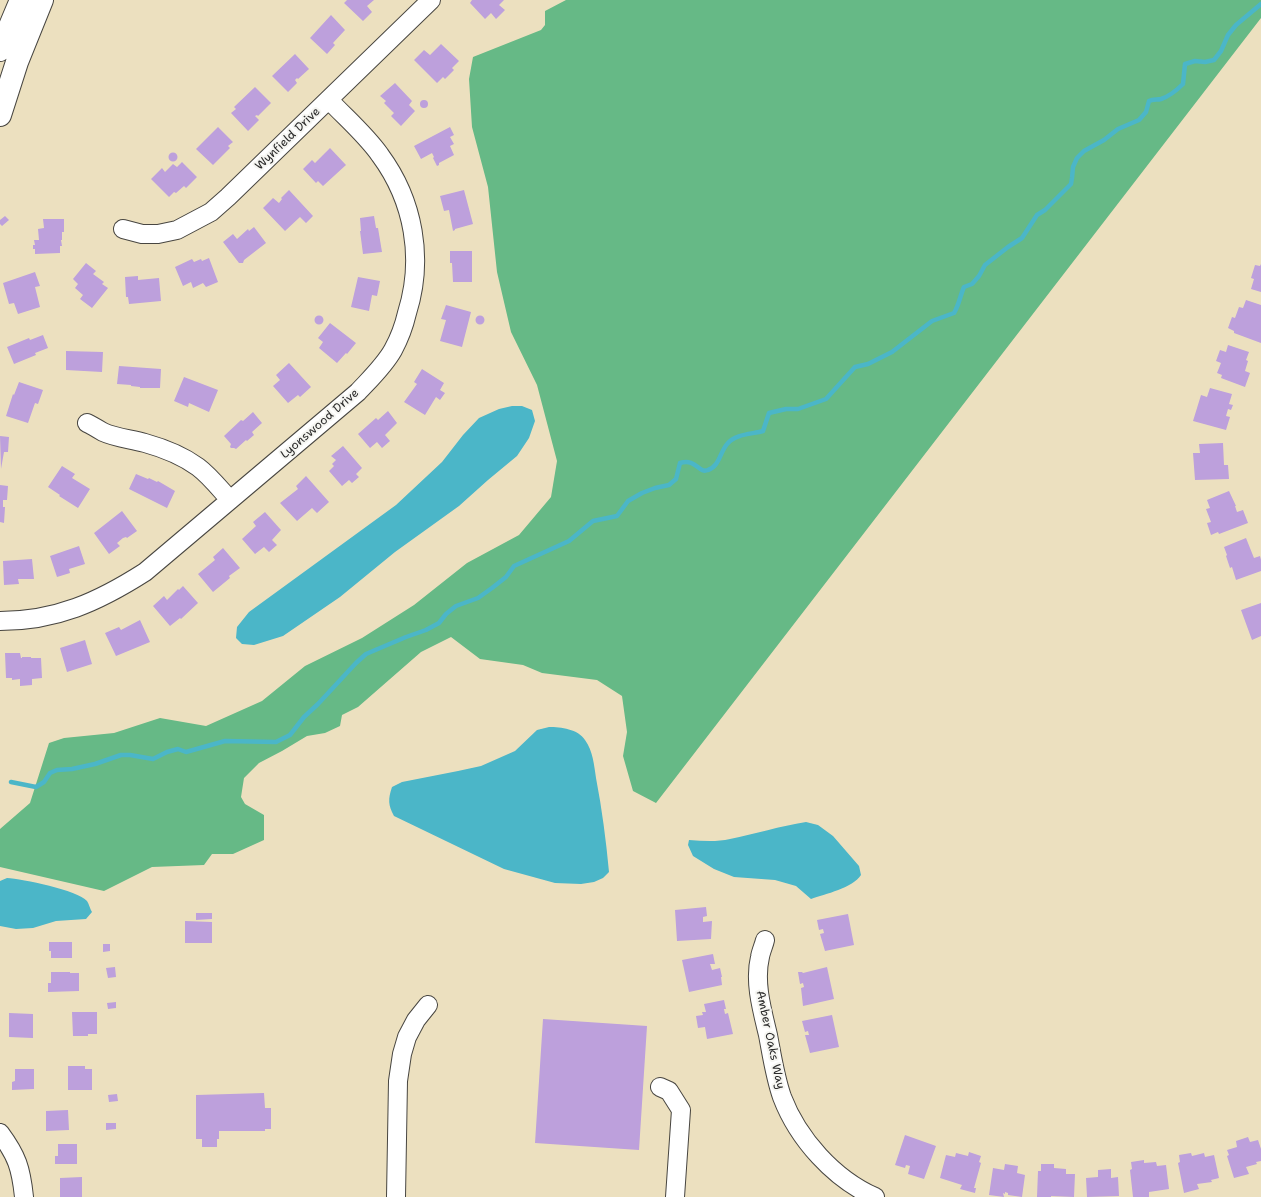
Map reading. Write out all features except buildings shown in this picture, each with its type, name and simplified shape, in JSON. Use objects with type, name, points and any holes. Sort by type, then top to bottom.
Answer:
[{"type":"main road","points":[[0,50],[21,0]]},
{"type":"main road","points":[[0,115],[18,62],[42,0]]},
{"type":"street","name":"Wynfield Drive","points":[[123,229],[142,234],[158,234],[177,230],[211,212],[432,0]]},
{"type":"street","name":"Lyonswood Drive","points":[[0,622],[45,617],[71,610],[96,600],[145,572],[358,392],[373,376],[393,350],[403,327],[411,302],[415,276],[416,249],[412,223],[394,176],[380,155],[329,100]]},
{"type":"street","points":[[88,423],[104,432],[122,438],[146,443],[184,459],[209,477],[230,500]]},
{"type":"street","name":"Amber Oaks Way","points":[[766,940],[760,958],[758,978],[760,996],[775,1072],[782,1097],[792,1120],[807,1141],[827,1163],[844,1178],[875,1197]]},
{"type":"street","points":[[396,1197],[398,1081],[402,1054],[407,1037],[416,1020],[428,1005]]},
{"type":"street","points":[[660,1087],[669,1091],[680,1110],[675,1197]]},
{"type":"street","points":[[0,1133],[16,1159],[22,1177],[24,1197]]},
{"type":"green space","points":[[566,0],[1261,0],[1261,18],[656,803],[633,791],[623,756],[627,732],[622,696],[597,680],[542,673],[523,665],[480,659],[451,637],[421,652],[358,707],[342,715],[340,726],[325,733],[307,736],[259,763],[244,778],[241,797],[245,804],[264,815],[264,840],[233,854],[212,854],[204,865],[152,867],[104,891],[0,867],[0,829],[30,803],[49,743],[64,738],[114,733],[160,718],[206,726],[262,701],[305,666],[362,638],[414,605],[467,563],[519,535],[551,497],[557,461],[537,385],[511,332],[497,272],[488,187],[472,127],[469,79],[473,57],[541,30],[545,25],[545,11]]},
{"type":"water","points":[[512,406],[522,406],[532,410],[535,421],[529,438],[517,456],[459,506],[395,552],[340,597],[283,636],[254,645],[242,644],[236,638],[237,627],[249,612],[396,505],[442,462],[463,435],[479,418],[499,409]]},
{"type":"water","points":[[549,727],[564,728],[578,733],[588,744],[590,749],[594,763],[608,860],[609,872],[603,878],[594,882],[581,884],[555,883],[504,869],[394,816],[389,802],[392,787],[402,782],[481,766],[515,751],[537,730]]},
{"type":"water","points":[[806,822],[818,825],[833,836],[859,866],[861,875],[857,880],[852,884],[838,890],[811,899],[796,886],[775,880],[734,877],[714,869],[693,856],[688,845],[689,840],[725,840]]},
{"type":"water","points":[[7,878],[25,880],[73,893],[87,901],[92,912],[86,919],[56,921],[33,928],[16,929],[0,926],[0,881]]},
{"type":"waterway","points":[[11,782],[36,787],[44,782],[50,773],[57,770],[72,769],[95,764],[121,755],[153,759],[167,752],[178,749],[186,752],[225,741],[276,742],[290,735],[304,717],[366,654],[426,630],[439,623],[446,614],[456,606],[478,598],[492,588],[506,577],[514,566],[569,541],[593,521],[617,516],[628,501],[642,493],[669,485],[676,479],[680,463],[686,462],[694,464],[705,471],[712,468],[717,462],[725,446],[731,440],[740,436],[763,431],[769,413],[786,409],[798,409],[826,399],[855,367],[868,364],[892,352],[932,321],[954,313],[964,287],[972,284],[979,276],[985,265],[1022,238],[1037,215],[1045,210],[1071,184],[1073,167],[1077,158],[1084,151],[1104,140],[1118,129],[1139,120],[1146,112],[1149,101],[1164,98],[1183,84],[1185,64],[1195,61],[1205,62],[1214,60],[1221,51],[1228,35],[1236,25],[1261,4]]}]
